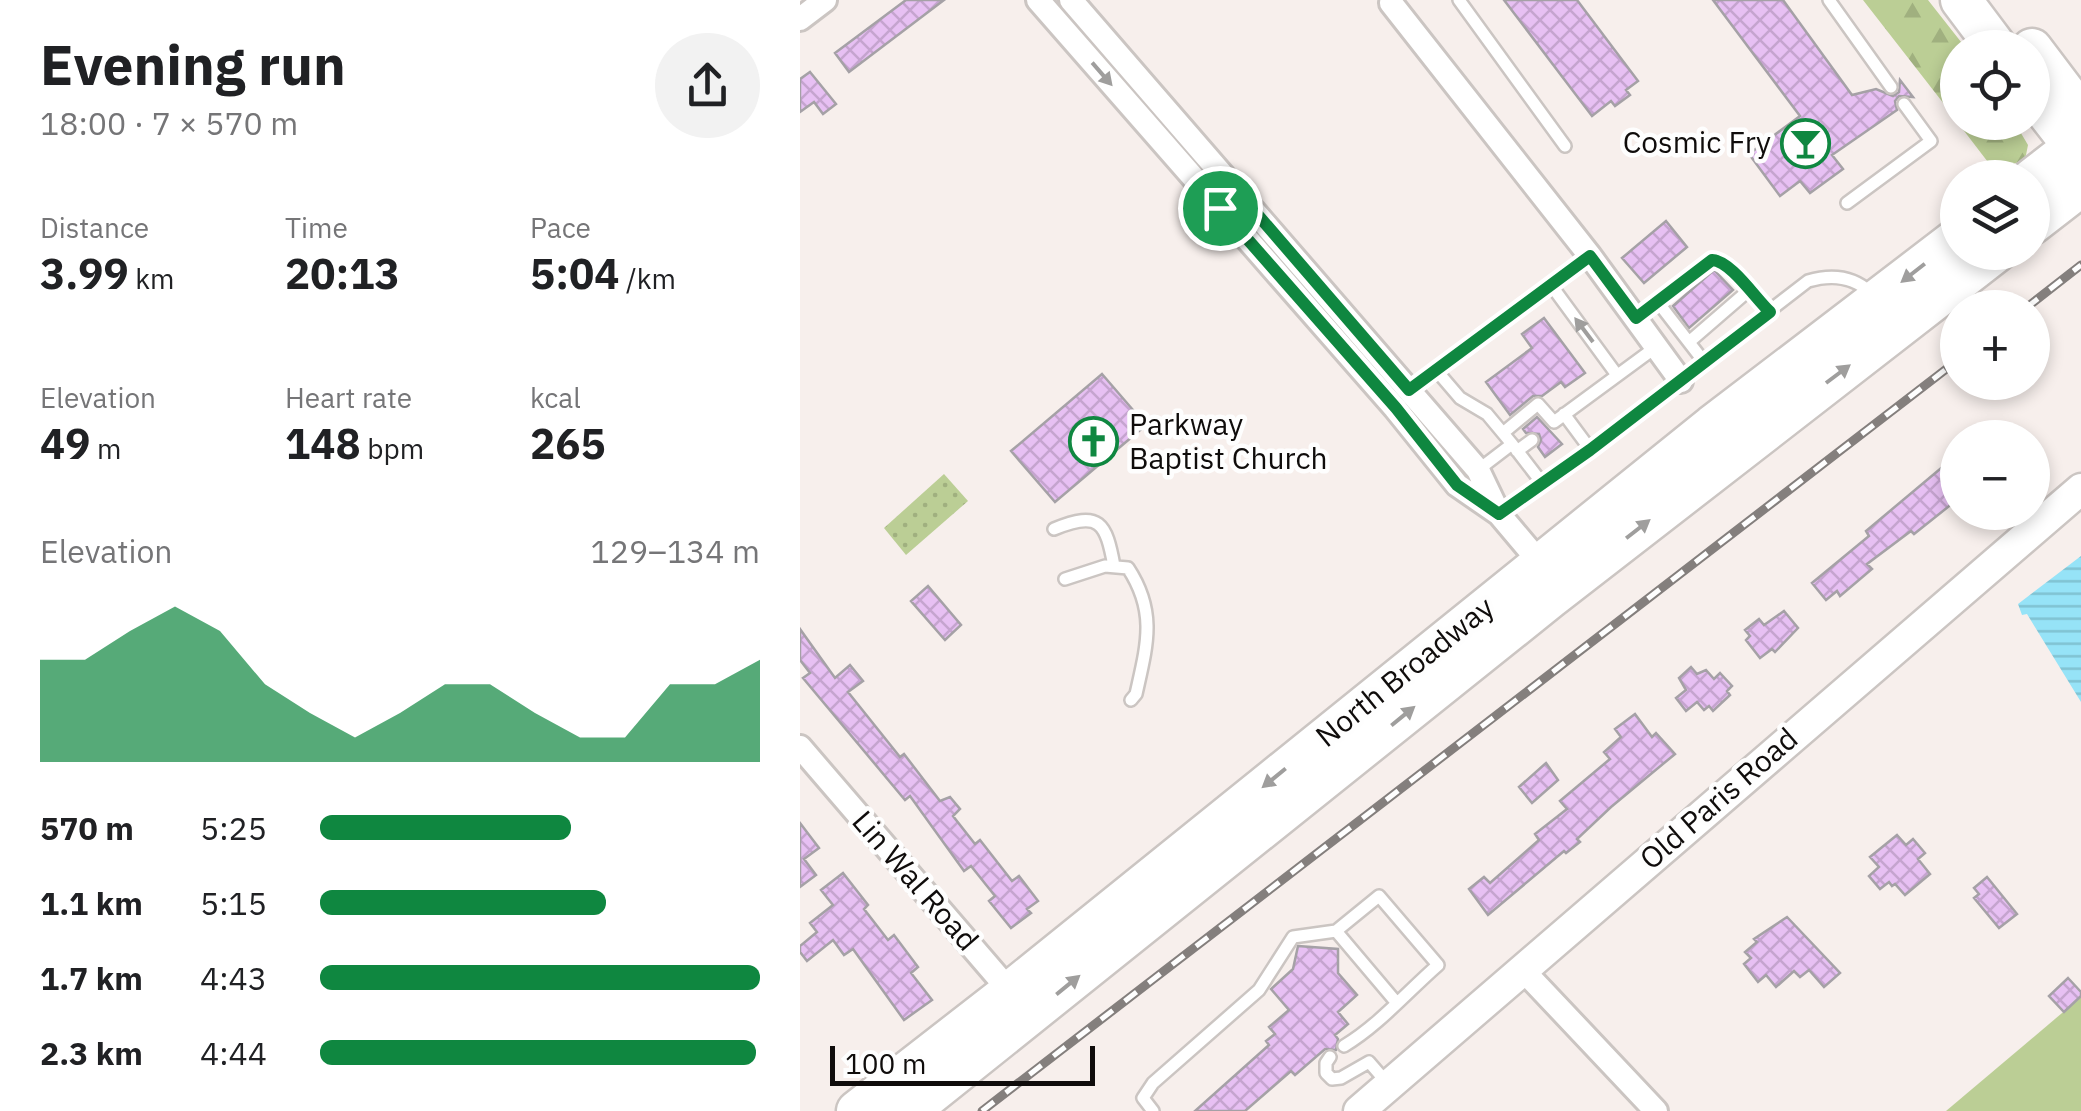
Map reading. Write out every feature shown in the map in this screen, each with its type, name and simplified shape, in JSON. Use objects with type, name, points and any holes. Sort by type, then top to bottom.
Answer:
[{"type":"highway","points":[[1962,0],[1984,30]]},
{"type":"highway","points":[[1996,0],[2018,30]]},
{"type":"highway","points":[[2050,87],[2079,149]]},
{"type":"highway","points":[[2050,115],[2079,149]]},
{"type":"highway","points":[[2050,168],[2079,149]]},
{"type":"highway","points":[[2050,195],[2079,149]]},
{"type":"highway","name":"North Broadway","points":[[1551,576],[1712,426],[1940,252]]},
{"type":"highway","name":"North Broadway","points":[[910,1111],[1020,1004],[1551,576],[1971,270]]},
{"type":"highway","name":"North Broadway","points":[[857,1111],[1020,1004]]},
{"type":"street","points":[[800,19],[825,0]]},
{"type":"street","points":[[1038,0],[1220,208],[1478,470],[1499,514],[1551,576]]},
{"type":"street","points":[[1071,0],[1238,192],[1332,318],[1414,406],[1457,485],[1499,514]]},
{"type":"street","points":[[1390,1],[1590,256],[1681,380]]},
{"type":"street","name":"Old Paris Road","points":[[1359,1111],[1379,1074],[1522,968],[2081,489]]},
{"type":"street","name":"Lin Wal Road","points":[[800,747],[1020,1004]]},
{"type":"street","points":[[1522,968],[1656,1111]]},
{"type":"lane","points":[[1460,0],[1565,146]]},
{"type":"lane","points":[[1828,0],[1892,87]]},
{"type":"lane","points":[[1847,203],[1931,140],[1904,104]]},
{"type":"lane","points":[[1146,124],[1165,108]]},
{"type":"lane","points":[[1220,208],[1238,192]]},
{"type":"lane","points":[[1414,406],[1436,370],[1590,256]]},
{"type":"lane","points":[[1636,318],[1712,260],[1729,268],[1770,312]]},
{"type":"lane","points":[[1499,514],[1590,450],[1808,280],[1850,279],[1870,291],[1877,301]]},
{"type":"lane","points":[[1551,285],[1618,375]]},
{"type":"lane","points":[[1689,342],[1748,291]]},
{"type":"lane","points":[[1658,301],[1705,362]]},
{"type":"lane","points":[[1555,421],[1656,347]]},
{"type":"lane","points":[[1436,370],[1460,398],[1488,414],[1542,483]]},
{"type":"lane","points":[[1502,432],[1538,404],[1590,450]]},
{"type":"lane","points":[[1478,470],[1532,440]]},
{"type":"lane","points":[[1054,529],[1082,520],[1098,523],[1107,532],[1114,566]]},
{"type":"lane","points":[[1065,579],[1114,566],[1128,568],[1138,584],[1147,614],[1148,638],[1136,694],[1130,700]]},
{"type":"lane","points":[[1154,1111],[1143,1098],[1153,1083],[1259,990],[1293,937],[1336,931],[1379,896],[1438,965],[1367,1033],[1348,1044],[1379,1074]]},
{"type":"lane","points":[[1336,931],[1396,1002]]},
{"type":"lane","points":[[1330,1058],[1326,1073],[1332,1079],[1379,1074]]},
{"type":"green space","points":[[1863,0],[1928,0],[1952,30],[1940,30],[1940,99]]},
{"type":"green space","points":[[1971,140],[2025,140],[2028,145],[2025,160],[1986,160]]},
{"type":"green space","points":[[944,474],[968,501],[906,555],[884,528]]},
{"type":"green space","points":[[2081,997],[2081,1111],[1946,1111]]},
{"type":"water","points":[[2081,556],[2081,702],[2018,604]]},
{"type":"building","points":[[906,0],[944,0],[849,72],[835,53]]},
{"type":"building","points":[[1504,0],[1577,0],[1638,81],[1626,90],[1630,95],[1615,106],[1611,101],[1592,116]]},
{"type":"building","points":[[1713,0],[1783,0],[1852,95],[1876,89],[1893,96],[1899,92],[1900,80],[1913,97],[1899,96],[1895,101],[1897,110],[1832,155],[1843,169],[1810,193],[1800,181],[1780,196],[1749,154],[1800,116]]},
{"type":"building","points":[[810,72],[836,104],[823,114],[814,102],[800,112],[800,79]]},
{"type":"building","points":[[1666,221],[1687,247],[1644,283],[1622,258]]},
{"type":"building","points":[[1714,270],[1733,290],[1689,328],[1673,306]]},
{"type":"building","points":[[1544,318],[1585,373],[1565,387],[1561,382],[1542,396],[1533,396],[1510,415],[1486,382],[1532,348],[1522,334]]},
{"type":"building","name":"Parkway Baptist Church","points":[[1102,374],[1146,425],[1055,502],[1011,451]]},
{"type":"building","points":[[1537,417],[1562,444],[1545,457],[1538,447],[1539,434],[1523,429]]},
{"type":"building","points":[[1940,469],[1940,513],[1867,564],[1872,569],[1840,596],[1837,591],[1826,600],[1812,583],[1869,536],[1866,531]]},
{"type":"building","points":[[928,586],[961,625],[945,640],[911,601]]},
{"type":"building","points":[[1784,611],[1798,628],[1775,652],[1772,649],[1760,658],[1746,640],[1750,636],[1745,630],[1759,619],[1764,625]]},
{"type":"building","points":[[800,629],[835,678],[850,665],[863,681],[848,692],[940,801],[950,797],[960,809],[953,816],[975,844],[980,840],[1012,881],[1019,876],[1038,901],[1027,909],[1031,913],[1011,928],[989,901],[995,896],[971,866],[964,871],[910,796],[905,800],[803,678],[810,673],[800,660]]},
{"type":"building","points":[[1691,667],[1697,674],[1706,670],[1714,679],[1720,673],[1732,686],[1727,691],[1730,695],[1713,711],[1709,706],[1704,710],[1697,702],[1686,711],[1676,698],[1686,690],[1679,678]]},
{"type":"building","points":[[1635,714],[1652,737],[1656,733],[1675,754],[1611,807],[1577,839],[1580,842],[1488,915],[1469,889],[1484,877],[1490,883],[1539,840],[1535,834],[1567,809],[1560,801],[1610,759],[1604,752],[1621,737],[1615,729]]},
{"type":"building","points":[[1546,763],[1558,780],[1532,803],[1519,787]]},
{"type":"building","points":[[800,823],[819,848],[804,859],[816,875],[800,887]]},
{"type":"building","points":[[1897,835],[1906,845],[1913,839],[1925,853],[1918,859],[1930,874],[1905,895],[1889,882],[1880,889],[1869,876],[1879,867],[1870,857]]},
{"type":"building","points":[[843,873],[888,940],[894,935],[918,967],[911,973],[932,1000],[904,1020],[853,949],[844,955],[833,940],[807,961],[800,952],[800,946],[817,932],[810,923],[833,905],[821,890]]},
{"type":"building","points":[[1987,877],[2017,914],[1999,928],[1974,898],[1979,894],[1974,888]]},
{"type":"building","points":[[1787,917],[1840,973],[1824,987],[1809,970],[1800,977],[1794,971],[1776,987],[1766,975],[1758,982],[1744,964],[1751,958],[1745,952],[1757,942],[1754,939]]},
{"type":"building","points":[[1298,946],[1338,949],[1338,973],[1357,995],[1338,1012],[1348,1024],[1335,1035],[1336,1050],[1325,1049],[1295,1075],[1291,1071],[1245,1111],[1195,1111],[1269,1045],[1266,1041],[1275,1034],[1269,1027],[1289,1010],[1271,989],[1293,969]]},
{"type":"building","points":[[2068,978],[2081,996],[2064,1012],[2049,996]]},
{"type":"railway","points":[[2049,290],[2081,265]]},
{"type":"railway","points":[[982,1111],[1940,374]]},
{"type":"place","name":"Cosmic Fry","points":[[1806,143]]},
{"type":"place","name":"Parkway Baptist Church","points":[[1094,442]]},
{"type":"route","points":[[1238,192],[1409,390],[1590,256],[1636,318],[1712,260],[1729,268],[1770,312],[1590,450],[1499,514],[1457,485],[1396,408],[1220,208],[1238,192]]}]
